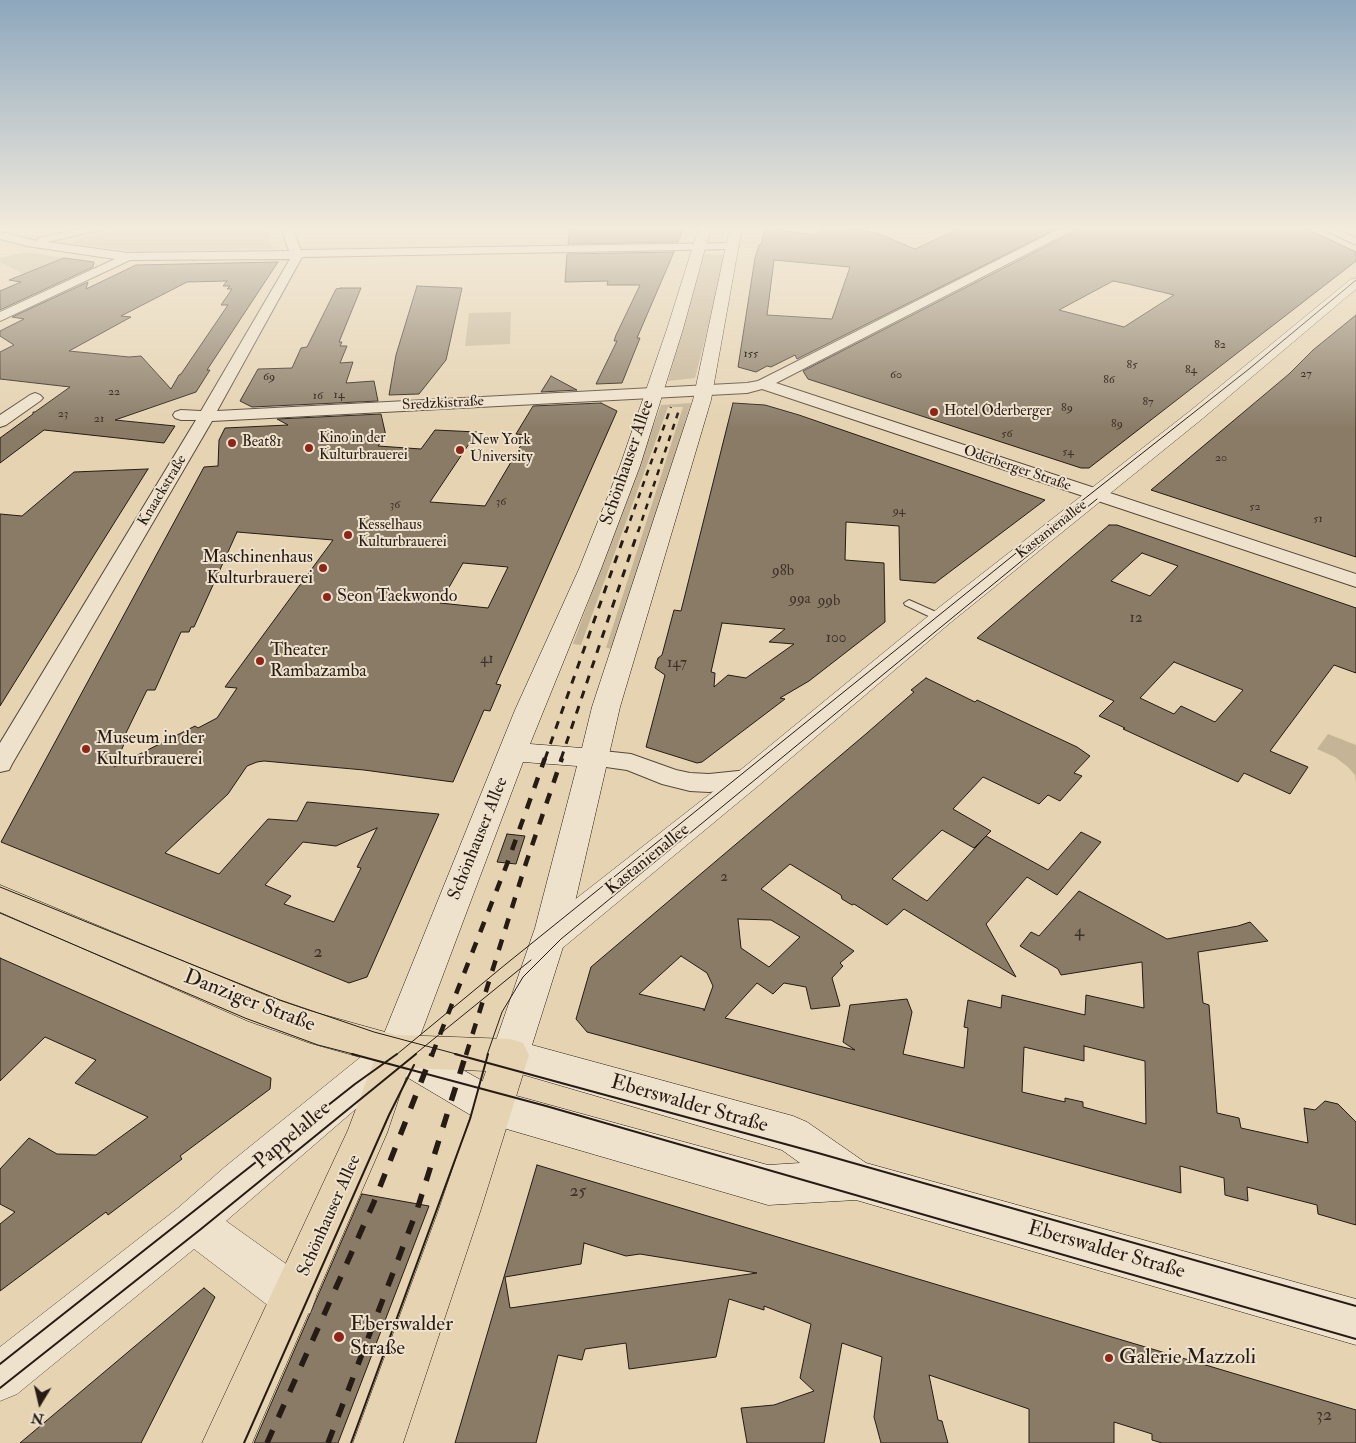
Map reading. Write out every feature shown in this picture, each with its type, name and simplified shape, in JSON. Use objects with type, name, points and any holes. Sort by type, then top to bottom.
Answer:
[{"type":"main road","name":"Schönhauser Allee","points":[[228,1443],[367,1133],[396,1051],[513,752],[630,466],[685,294]]},
{"type":"main road","points":[[378,1443],[460,1212],[548,940],[606,707],[704,391],[723,294]]},
{"type":"main road","name":"Kastanienallee","points":[[548,940],[941,618],[1196,415],[1341,294]]},
{"type":"main road","points":[[513,752],[594,758]]},
{"type":"main road","name":"Danziger Straße","points":[[0,898],[269,1013],[319,1030],[396,1051],[510,1055]]},
{"type":"main road","name":"Eberswalder Straße","points":[[396,1051],[493,1107],[768,1185],[856,1180],[1356,1322]]},
{"type":"main road","name":"Pappelallee","points":[[0,1377],[192,1224],[240,1180],[396,1051]]},
{"type":"main road","name":"Eberswalder Straße","points":[[510,1055],[793,1134],[856,1180]]},
{"type":"main road","points":[[192,1224],[255,1267],[294,1298]]},
{"type":"street","points":[[0,317],[48,294]]},
{"type":"street","name":"Knaackstraße","points":[[3,756],[207,416],[276,294]]},
{"type":"street","points":[[763,384],[938,294]]},
{"type":"street","name":"Sredzkistraße","points":[[181,415],[207,416],[653,394],[747,388],[763,384]]},
{"type":"street","name":"Oderberger Straße","points":[[763,384],[1356,581]]},
{"type":"street","points":[[0,422],[35,398]]},
{"type":"street","points":[[594,758],[631,762],[671,778],[690,782],[710,783],[748,778]]},
{"type":"lane","points":[[909,603],[941,618]]},
{"type":"shaded area","points":[[692,294],[716,294],[695,378],[668,381]]},
{"type":"shaded area","points":[[511,312],[510,344],[465,346],[469,313]]},
{"type":"shaded area","points":[[691,403],[614,649],[606,648],[683,407],[668,407],[581,645],[573,644],[661,405]]},
{"type":"shaded area","points":[[1328,734],[1356,745],[1356,782],[1355,775],[1348,767],[1335,757],[1317,749]]},
{"type":"building","points":[[0,294],[34,294],[0,310]]},
{"type":"building","points":[[61,294],[163,294],[121,316],[131,317],[69,351],[129,357],[141,356],[171,389],[228,305],[221,305],[228,294],[257,294],[207,370],[210,370],[196,392],[115,420],[175,426],[164,443],[44,430],[0,463],[0,438],[33,414],[33,412],[70,387],[0,379],[0,352],[14,345],[0,336],[0,331],[24,319],[12,317]]},
{"type":"building","points":[[333,294],[358,294],[339,342],[342,342],[340,346],[347,346],[340,363],[353,362],[346,383],[374,381],[378,401],[252,407],[240,401],[258,369],[292,368],[301,348],[307,347]]},
{"type":"building","points":[[414,294],[461,294],[446,360],[419,394],[389,395],[396,355]]},
{"type":"building","points":[[636,294],[656,294],[637,338],[640,338],[622,383],[596,384],[617,341],[614,341]]},
{"type":"building","points":[[749,294],[770,294],[767,315],[832,319],[841,294],[926,294],[797,359],[795,355],[756,372],[738,367]]},
{"type":"building","points":[[952,294],[1088,294],[1059,310],[1124,327],[1174,295],[1171,294],[1313,294],[1089,468],[1081,468],[808,379],[803,371]]},
{"type":"building","points":[[1356,315],[1356,557],[1151,490],[1289,374],[1313,350]]},
{"type":"building","points":[[551,376],[577,390],[541,392]]},
{"type":"building","points":[[601,403],[617,411],[496,684],[501,685],[490,711],[484,710],[453,782],[364,770],[264,761],[257,762],[247,766],[228,794],[165,853],[219,874],[268,819],[297,821],[307,802],[439,814],[367,977],[349,983],[1,842],[204,467],[218,466],[219,440],[225,428],[288,425],[277,419],[381,414],[386,436],[378,446],[421,449],[435,430],[477,432],[430,502],[485,506],[527,435],[516,434],[533,406]],"holes":[[[237,532],[333,540],[225,687],[237,688],[217,718],[198,728],[195,726],[114,767],[128,735],[125,735],[147,690],[155,690],[181,632],[189,632],[191,627],[194,627]],[[463,563],[508,567],[488,608],[440,603]],[[377,828],[357,867],[361,868],[334,922],[284,904],[291,896],[265,885],[303,842],[336,846]]]},
{"type":"building","points":[[733,403],[765,405],[799,415],[1045,500],[935,583],[900,580],[899,526],[846,522],[845,560],[884,563],[885,622],[809,681],[780,698],[785,699],[702,762],[697,763],[646,747],[665,675],[655,668],[658,658],[662,655],[674,610],[681,611]],"holes":[[[722,623],[785,629],[769,642],[794,644],[746,678],[728,675],[714,687],[715,673],[711,672]]]},
{"type":"building","points":[[148,469],[0,706],[0,514],[22,516],[74,472]]},
{"type":"building","points":[[1109,525],[1117,525],[1356,608],[1356,673],[1334,665],[1270,751],[1308,767],[1290,794],[1244,773],[1238,782],[1123,729],[1125,728],[1099,716],[1114,701],[977,638]],"holes":[[[1142,553],[1178,566],[1150,596],[1111,581]],[[1174,662],[1243,690],[1215,722],[1181,706],[1174,714],[1140,698]]]},
{"type":"building","points":[[926,678],[1077,747],[1090,756],[1074,773],[1082,776],[1060,801],[1048,795],[1039,804],[983,777],[953,809],[991,831],[986,836],[1048,870],[1081,832],[1101,842],[1057,895],[1027,877],[986,924],[1016,977],[904,909],[887,925],[854,904],[852,905],[842,899],[841,895],[790,864],[761,889],[854,951],[840,963],[843,966],[832,978],[840,1006],[811,1009],[806,987],[784,983],[773,994],[757,983],[725,1018],[855,1050],[843,1042],[850,1005],[907,999],[912,1012],[903,1054],[964,1068],[968,1028],[964,1027],[968,1000],[1001,1008],[1002,995],[1085,1015],[1086,995],[1144,1008],[1142,962],[1061,975],[1058,969],[1020,946],[1031,932],[1039,936],[1079,891],[1167,939],[1238,926],[1250,922],[1268,941],[1198,952],[1203,1003],[1209,1005],[1217,1113],[1239,1118],[1241,1128],[1308,1143],[1304,1108],[1315,1110],[1325,1101],[1338,1104],[1356,1122],[1356,1225],[1318,1214],[1317,1205],[1247,1187],[1248,1201],[1225,1195],[1224,1178],[1180,1166],[1181,1193],[587,1032],[576,1019],[591,967],[867,733],[914,692],[911,690]],"holes":[[[942,830],[974,848],[986,836],[927,901],[892,879]],[[738,919],[771,920],[800,937],[769,967],[741,948]],[[681,956],[707,973],[713,986],[704,1011],[704,1009],[639,994]],[[1084,1046],[1145,1061],[1146,1124],[1083,1107],[1083,1102],[1065,1098],[1065,1102],[1022,1092],[1024,1047],[1084,1061]]]},
{"type":"building","points":[[507,834],[525,836],[516,864],[497,862]]},
{"type":"building","points":[[0,958],[271,1078],[270,1089],[180,1156],[182,1159],[108,1215],[106,1212],[0,1291],[0,1224],[15,1212],[0,1204],[0,1169],[29,1138],[57,1154],[96,1155],[148,1117],[75,1083],[96,1060],[45,1037],[0,1081]]},
{"type":"building","points":[[537,1165],[1356,1410],[1356,1443],[1162,1443],[1152,1440],[1152,1434],[1114,1422],[1114,1443],[1029,1443],[1029,1409],[929,1375],[938,1420],[942,1421],[948,1443],[881,1443],[874,1417],[882,1357],[842,1343],[824,1443],[747,1443],[741,1408],[774,1405],[814,1391],[800,1378],[811,1324],[764,1306],[764,1310],[729,1299],[716,1357],[629,1369],[626,1343],[585,1349],[582,1360],[558,1355],[536,1443],[455,1443]],"holes":[[[584,1243],[626,1256],[640,1254],[757,1273],[510,1308],[505,1277],[581,1264]]]},
{"type":"building","points":[[362,1194],[429,1206],[338,1443],[254,1443]]},
{"type":"building","points":[[204,1288],[215,1297],[141,1443],[20,1443]]},
{"type":"tram line","points":[[412,1042],[1041,533],[1249,369],[1339,294]]},
{"type":"tram line","points":[[487,1055],[502,1012],[523,977],[561,939],[1097,499]]},
{"type":"tram line","points":[[0,887],[280,1000],[374,1032],[412,1042]]},
{"type":"tram line","points":[[0,913],[245,1018],[318,1045],[357,1055]]},
{"type":"tram line","points":[[425,1046],[531,960]]},
{"type":"tram line","points":[[396,1055],[412,1042]]},
{"type":"tram line","points":[[412,1042],[425,1046]]},
{"type":"tram line","points":[[414,1055],[425,1046]]},
{"type":"tram line","points":[[425,1046],[460,1055]]},
{"type":"tram line","points":[[352,1054],[385,1063]]},
{"type":"tram line","points":[[385,1063],[397,1054]]},
{"type":"tram line","points":[[400,1067],[416,1054]]},
{"type":"tram line","points":[[455,1054],[486,1062]]},
{"type":"tram line","points":[[486,1062],[488,1054]]},
{"type":"tram line","points":[[479,1088],[486,1062]]},
{"type":"tram line","points":[[486,1062],[818,1153],[1356,1306]]},
{"type":"tram line","points":[[0,1364],[355,1084],[385,1063]]},
{"type":"tram line","points":[[385,1063],[400,1067]]},
{"type":"tram line","points":[[412,1070],[414,1065]]},
{"type":"tram line","points":[[0,1388],[201,1229],[400,1067]]},
{"type":"tram line","points":[[400,1067],[412,1070]]},
{"type":"tram line","points":[[244,1443],[389,1115],[412,1070]]},
{"type":"tram line","points":[[412,1070],[479,1088]]},
{"type":"tram line","points":[[351,1443],[470,1119],[479,1088]]},
{"type":"tram line","points":[[479,1088],[1356,1339]]},
{"type":"railway","points":[[626,532],[671,407]]},
{"type":"railway","points":[[638,532],[680,407]]},
{"type":"railway","points":[[545,759],[626,531]]},
{"type":"railway","points":[[561,759],[638,531]]},
{"type":"railway","points":[[432,1055],[507,864],[545,758]]},
{"type":"railway","points":[[466,1055],[525,866],[562,758]]},
{"type":"railway","points":[[267,1443],[374,1202],[432,1054]]},
{"type":"railway","points":[[328,1443],[417,1210],[466,1054]]},
{"type":"place","name":"Hotel Oderberger","points":[[934,412]]},
{"type":"place","name":"Beat81","points":[[232,443]]},
{"type":"place","name":"Kino in der Kulturbrauerei","points":[[309,448]]},
{"type":"place","name":"New York University","points":[[460,450]]},
{"type":"place","name":"Kesselhaus Kulturbrauerei","points":[[348,535]]},
{"type":"place","name":"Maschinenhaus Kulturbrauerei","points":[[323,568]]},
{"type":"place","name":"Seon Taekwondo","points":[[327,597]]},
{"type":"place","name":"Theater Rambazamba","points":[[260,661]]},
{"type":"place","name":"Museum in der Kulturbrauerei","points":[[86,749]]},
{"type":"place","name":"Eberswalder Straße","points":[[339,1337]]},
{"type":"place","name":"Galerie Mazzoli","points":[[1109,1358]]}]
